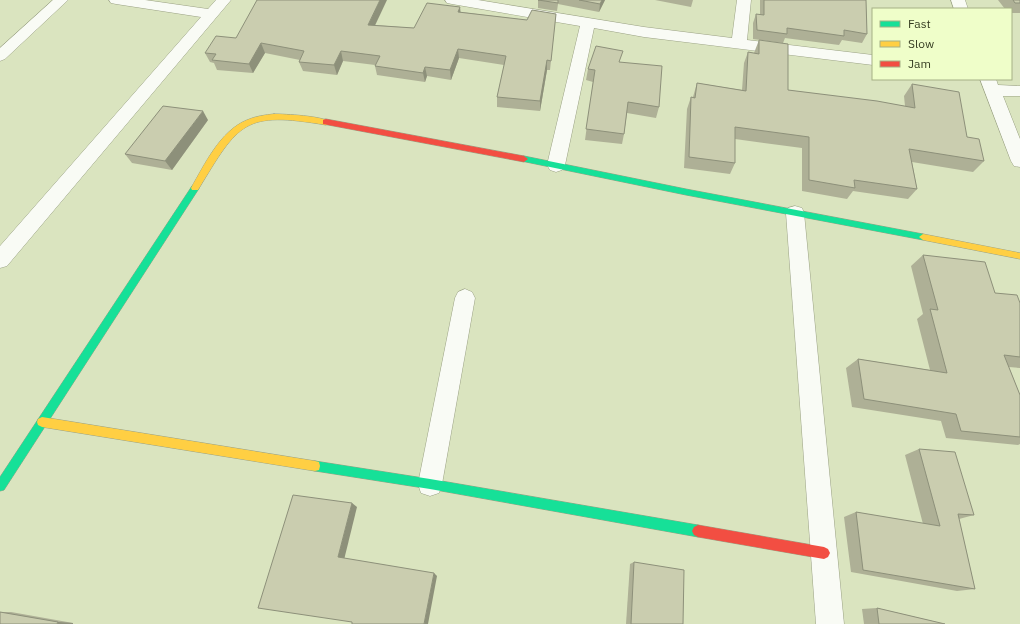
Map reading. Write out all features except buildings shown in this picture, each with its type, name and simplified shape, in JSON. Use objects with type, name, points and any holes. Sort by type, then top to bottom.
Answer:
[{"type":"street","points":[[0,56],[61,0]]},
{"type":"street","points":[[116,0],[210,14]]},
{"type":"street","points":[[0,260],[210,14],[224,0]]},
{"type":"street","points":[[452,0],[644,32],[872,60]]},
{"type":"street","points":[[739,43],[744,0]]},
{"type":"street","points":[[556,165],[588,22]]},
{"type":"street","points":[[990,84],[1020,91]]},
{"type":"street","points":[[990,84],[1020,161]]},
{"type":"street","points":[[0,486],[229,136],[238,127],[251,120],[269,115],[290,116],[491,152],[1020,256]]},
{"type":"street","points":[[796,213],[830,624]]},
{"type":"street","points":[[430,484],[465,298]]},
{"type":"street","points":[[42,422],[430,484],[824,554]]},
{"type":"traffic: fast","points":[[524,159],[686,192],[923,237]]},
{"type":"traffic: fast","points":[[0,486],[195,188]]},
{"type":"traffic: fast","points":[[315,466],[430,484],[698,531]]},
{"type":"traffic: slow","points":[[195,188],[229,136],[239,127],[250,121],[262,118],[287,117],[326,122]]},
{"type":"traffic: slow","points":[[923,237],[1020,256]]},
{"type":"traffic: slow","points":[[42,422],[315,466]]},
{"type":"traffic: jam","points":[[326,122],[524,159]]},
{"type":"traffic: jam","points":[[698,531],[824,553]]}]
